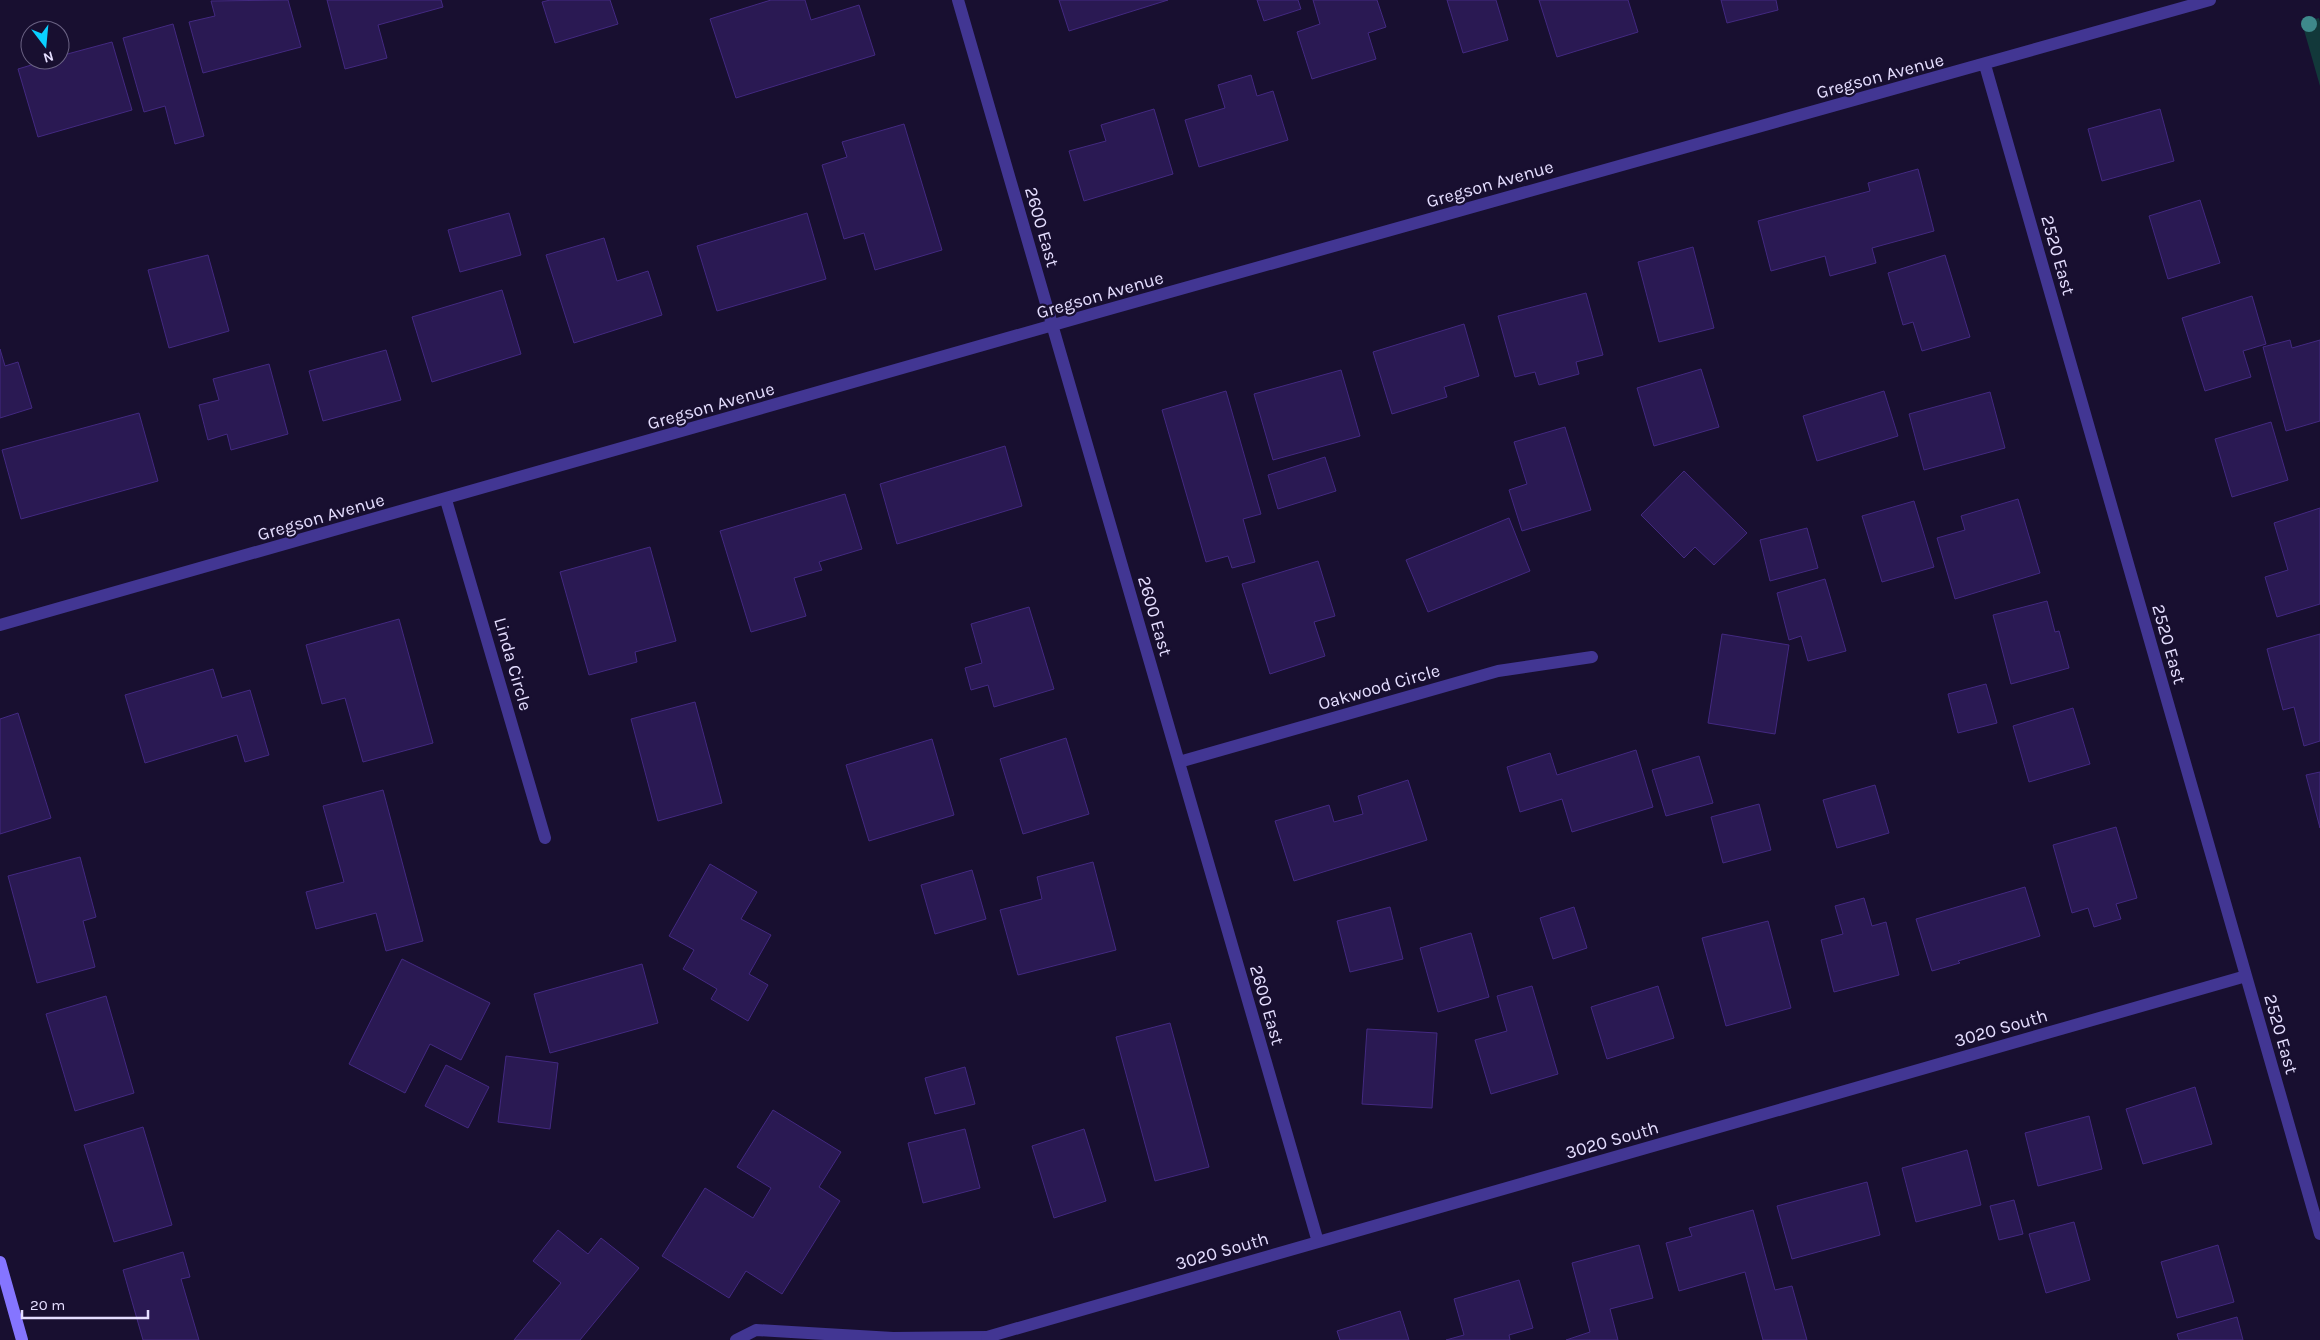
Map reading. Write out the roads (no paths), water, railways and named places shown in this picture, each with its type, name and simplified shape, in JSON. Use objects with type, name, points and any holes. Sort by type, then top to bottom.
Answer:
[{"type":"street","name":"2600 East","points":[[958,0],[1318,1242]]},
{"type":"street","name":"Gregson Avenue","points":[[0,625],[2210,0]]},
{"type":"street","name":"2520 East","points":[[1985,65],[2320,1234]]},
{"type":"street","name":"Linda Circle","points":[[446,500],[546,838]]},
{"type":"street","name":"Oakwood Circle","points":[[1179,762],[1498,671],[1592,657]]},
{"type":"street","name":"3020 South","points":[[736,1340],[756,1330],[893,1338],[987,1337],[2246,976]]},
{"type":"street","points":[[0,1262],[4,1292],[22,1340]]}]
